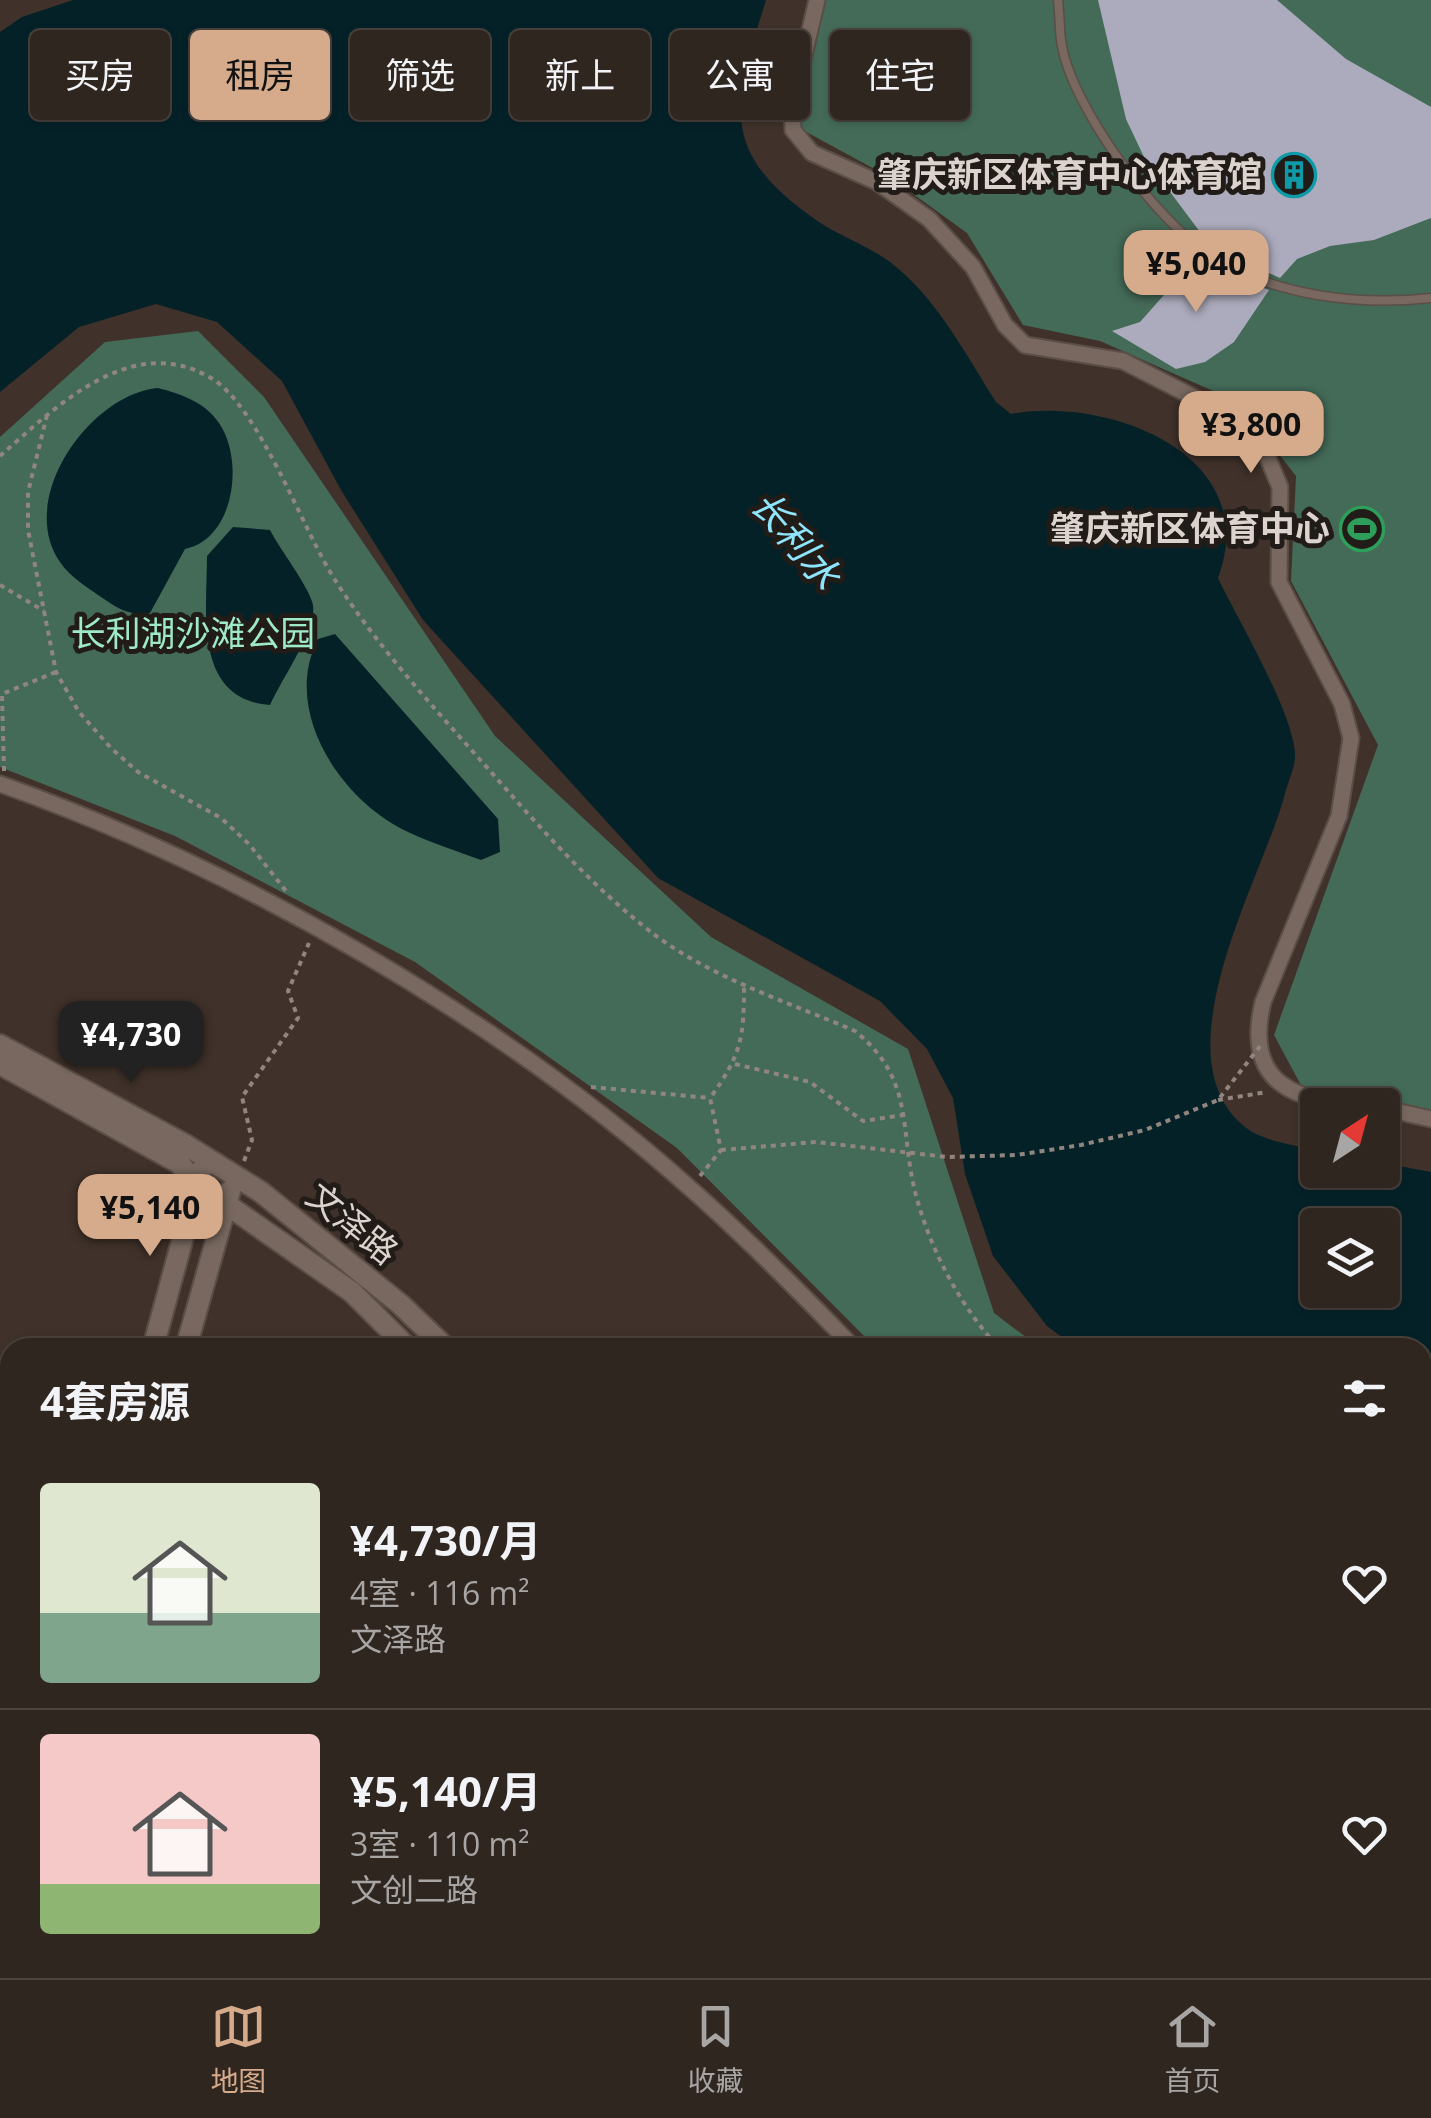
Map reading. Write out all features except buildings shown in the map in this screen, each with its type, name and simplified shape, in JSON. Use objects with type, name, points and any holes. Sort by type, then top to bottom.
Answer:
[{"type":"street","points":[[816,0],[792,106],[793,130],[812,153],[878,182],[929,219],[973,266],[1005,326],[1025,345],[1123,361],[1199,400],[1241,427],[1267,456],[1280,487],[1279,582],[1342,704],[1351,738],[1349,772],[1339,816],[1258,1023],[1270,1074],[1300,1097]]},
{"type":"street","points":[[2,785],[160,851],[428,992],[558,1083],[690,1188],[844,1338]]},
{"type":"street","name":"文泽路","points":[[0,1045],[261,1192],[400,1304],[436,1338]]},
{"type":"street","name":"文泽路","points":[[0,1064],[178,1163],[196,1183],[352,1292],[398,1338]]},
{"type":"street","points":[[1400,1112],[1431,1119]]},
{"type":"street","points":[[156,1338],[196,1183],[206,1159]]},
{"type":"street","points":[[189,1338],[224,1200],[238,1178]]},
{"type":"lane","points":[[1058,0],[1062,49],[1103,138],[1155,207],[1209,255],[1262,278],[1334,300],[1431,298]]},
{"type":"path","points":[[0,456],[47,415],[113,370],[150,364],[212,378],[243,408],[334,580],[378,644],[547,835],[652,933],[744,982],[855,1031],[876,1048],[896,1078],[916,1198],[934,1248],[990,1338]]},
{"type":"path","points":[[47,415],[28,492],[28,530],[56,672],[80,712],[110,748],[138,772],[221,818],[249,844],[295,903]]},
{"type":"path","points":[[0,585],[44,611]]},
{"type":"path","points":[[2,785],[1,693],[56,672]]},
{"type":"path","points":[[238,1178],[252,1140],[242,1098],[298,1018],[288,991],[292,975],[316,930]]},
{"type":"path","points":[[721,1150],[710,1098],[735,1064],[744,1037],[744,982]]},
{"type":"path","points":[[1218,1100],[1261,1045]]},
{"type":"path","points":[[735,1064],[810,1082],[862,1120],[903,1115]]},
{"type":"path","points":[[558,1083],[710,1098]]},
{"type":"path","points":[[690,1188],[721,1150],[816,1142],[947,1157],[1018,1155],[1145,1130],[1218,1100],[1255,1092],[1290,1093]]},
{"type":"path","points":[[982,1338],[986,1334]]},
{"type":"green space","name":"肇庆新区体育中心","points":[[824,0],[1431,0],[1431,1113],[1400,1107],[1400,1088],[1302,1088],[1274,1035],[1378,745],[1291,581],[1296,476],[1238,402],[1100,341],[1023,325],[967,233],[891,178],[799,128],[801,120],[810,120],[810,72]]},
{"type":"green space","name":"长利湖沙滩公园","points":[[198,331],[264,397],[495,736],[711,937],[908,1049],[994,1313],[1027,1338],[866,1338],[677,1148],[415,962],[175,836],[0,767],[0,437],[105,342]]},
{"type":"water","name":"长利水","points":[[73,0],[766,0],[758,30],[670,30],[670,120],[742,120],[748,147],[761,171],[816,220],[881,256],[907,276],[949,327],[996,402],[1011,414],[1050,411],[1091,415],[1132,426],[1168,443],[1199,467],[1219,498],[1226,535],[1218,578],[1285,713],[1295,758],[1223,966],[1213,1013],[1211,1057],[1221,1096],[1245,1127],[1270,1140],[1300,1146],[1300,1188],[1400,1188],[1400,1166],[1431,1172],[1431,1338],[1063,1338],[1047,1326],[993,1256],[965,1174],[953,1098],[927,1049],[880,1001],[658,878],[423,620],[341,490],[282,381],[217,322],[156,304],[79,327],[0,392],[0,32],[22,17]]},
{"type":"water","points":[[158,388],[192,400],[219,423],[232,457],[233,477],[224,515],[215,530],[202,542],[185,549],[150,613],[137,614],[107,601],[64,567],[49,537],[47,509],[67,454],[86,429],[108,409],[132,395]]},
{"type":"water","points":[[233,527],[270,530],[313,605],[304,641],[270,705],[245,699],[228,687],[216,670],[210,649],[207,556]]},
{"type":"water","points":[[335,634],[498,819],[500,852],[481,860],[408,832],[383,818],[340,776],[313,724],[307,695],[308,667],[318,639]]},
{"type":"place","name":"肇庆新区体育中心体育馆","points":[[1294,175]]},
{"type":"place","name":"肇庆新区体育中心","points":[[1362,529]]}]
